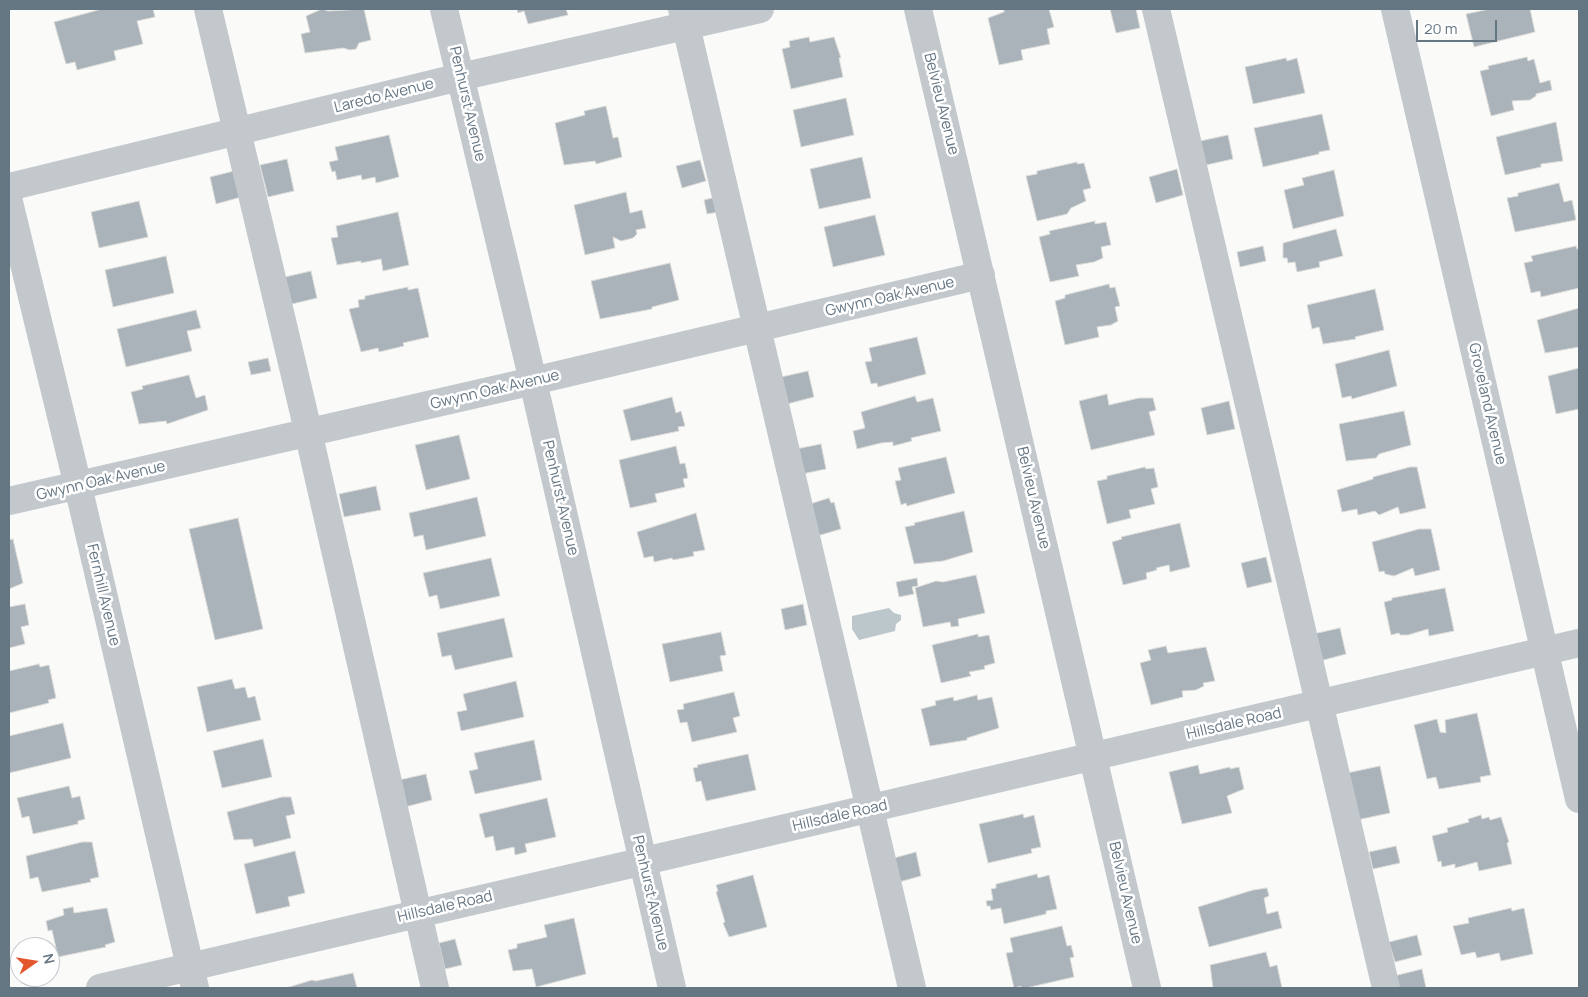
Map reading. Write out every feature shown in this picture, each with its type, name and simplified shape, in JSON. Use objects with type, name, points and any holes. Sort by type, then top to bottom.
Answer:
[{"type":"street","points":[[208,9],[308,433],[435,988]]},
{"type":"street","name":"Penhurst Avenue","points":[[444,9],[533,381],[672,988]]},
{"type":"street","name":"Laredo Avenue","points":[[9,187],[237,133],[460,77],[684,17],[760,9]]},
{"type":"street","name":"Belvieu Avenue","points":[[918,9],[1148,988]]},
{"type":"street","points":[[1156,9],[1386,988]]},
{"type":"street","name":"Groveland Avenue","points":[[1395,9],[1579,799]]},
{"type":"street","points":[[684,17],[912,988]]},
{"type":"street","name":"Fernhill Avenue","points":[[9,202],[78,486],[192,978]]},
{"type":"street","name":"Gwynn Oak Avenue","points":[[9,502],[982,275]]},
{"type":"street","name":"Hillsdale Road","points":[[100,988],[192,978],[418,913],[1579,643]]},
{"type":"shaded area","points":[[889,608],[894,613],[901,615],[901,620],[896,624],[895,631],[859,640],[852,629],[852,616]]},
{"type":"building","points":[[102,9],[153,9],[155,17],[137,21],[143,44],[114,51],[116,60],[77,70],[75,62],[66,64],[54,22]]},
{"type":"building","points":[[322,9],[328,11],[364,9],[371,40],[359,43],[356,49],[343,48],[305,53],[301,34],[310,32],[306,16]]},
{"type":"building","points":[[517,9],[566,9],[568,15],[528,24],[524,11],[518,13]]},
{"type":"building","points":[[1004,9],[1049,9],[1054,27],[1047,29],[1050,44],[1021,50],[1023,60],[999,65],[988,18],[1004,12]]},
{"type":"building","points":[[1110,9],[1136,9],[1140,28],[1116,33]]},
{"type":"building","points":[[1490,9],[1530,9],[1535,32],[1474,47],[1466,14]]},
{"type":"building","points":[[809,37],[810,42],[834,37],[841,58],[839,58],[843,77],[791,89],[782,49],[790,47],[789,41]]},
{"type":"building","points":[[1527,57],[1528,61],[1534,59],[1540,83],[1550,80],[1552,90],[1536,94],[1530,100],[1512,101],[1514,110],[1491,116],[1480,71],[1489,69],[1488,66]]},
{"type":"building","points":[[1286,58],[1287,61],[1297,58],[1305,93],[1253,104],[1245,67]]},
{"type":"building","points":[[846,98],[854,135],[801,147],[793,110]]},
{"type":"building","points":[[606,106],[613,138],[618,137],[622,157],[596,164],[595,161],[564,165],[555,123],[585,115],[584,111]]},
{"type":"building","points":[[1322,114],[1330,150],[1263,167],[1254,128]]},
{"type":"building","points":[[1556,122],[1563,161],[1541,164],[1541,167],[1505,175],[1496,137]]},
{"type":"building","points":[[389,135],[399,177],[376,183],[375,177],[362,180],[361,175],[337,180],[335,171],[332,172],[329,162],[338,160],[335,147]]},
{"type":"building","points":[[1228,135],[1233,159],[1206,165],[1200,141]]},
{"type":"building","points":[[862,157],[871,198],[819,209],[810,169]]},
{"type":"building","points":[[287,159],[294,191],[268,197],[260,165]]},
{"type":"building","points":[[700,160],[706,181],[682,188],[676,166]]},
{"type":"building","points":[[1077,162],[1077,164],[1084,163],[1091,188],[1083,190],[1086,201],[1071,208],[1067,214],[1037,221],[1026,176],[1037,174],[1037,171]]},
{"type":"building","points":[[1177,169],[1183,195],[1156,203],[1149,177]]},
{"type":"building","points":[[1334,170],[1344,216],[1293,229],[1284,190],[1304,185],[1302,178]]},
{"type":"building","points":[[234,171],[241,197],[216,204],[210,177]]},
{"type":"building","points":[[1559,183],[1564,202],[1572,200],[1576,220],[1515,232],[1507,198],[1518,196],[1518,193]]},
{"type":"building","points":[[626,192],[630,213],[642,210],[646,228],[636,230],[637,234],[633,238],[621,241],[613,237],[615,248],[585,255],[574,205]]},
{"type":"building","points":[[716,197],[719,212],[707,214],[704,200]]},
{"type":"building","points":[[139,201],[148,237],[99,248],[91,212]]},
{"type":"building","points":[[398,212],[409,265],[383,271],[381,259],[337,265],[331,238],[338,237],[336,226]]},
{"type":"building","points":[[875,215],[885,255],[833,267],[824,227]]},
{"type":"building","points":[[1095,221],[1095,224],[1106,222],[1111,245],[1101,247],[1103,258],[1094,262],[1076,265],[1079,276],[1050,282],[1039,237],[1050,234],[1049,231]]},
{"type":"building","points":[[1336,229],[1343,256],[1319,262],[1320,267],[1297,272],[1295,262],[1288,263],[1287,258],[1283,258],[1283,243]]},
{"type":"building","points":[[1263,246],[1266,261],[1240,267],[1237,252]]},
{"type":"building","points":[[1576,246],[1579,249],[1579,288],[1541,297],[1540,291],[1531,293],[1524,263],[1533,261],[1531,256]]},
{"type":"building","points":[[166,256],[174,293],[113,307],[105,270]]},
{"type":"building","points":[[670,263],[679,300],[652,307],[652,309],[600,319],[591,281]]},
{"type":"building","points":[[311,271],[317,298],[292,304],[285,277]]},
{"type":"building","points":[[1109,284],[1110,288],[1115,287],[1120,306],[1115,307],[1118,321],[1111,325],[1097,327],[1099,337],[1065,345],[1055,301],[1065,298],[1065,295]]},
{"type":"building","points":[[408,287],[408,290],[418,288],[429,337],[403,343],[404,346],[379,352],[378,348],[361,352],[349,309],[359,307],[358,300],[365,299],[365,296]]},
{"type":"building","points":[[1375,289],[1384,330],[1355,337],[1356,339],[1323,344],[1319,327],[1312,329],[1307,305]]},
{"type":"building","points":[[1579,308],[1579,347],[1545,353],[1537,320]]},
{"type":"building","points":[[196,310],[201,328],[187,331],[192,351],[126,367],[117,329]]},
{"type":"building","points":[[917,337],[926,374],[878,387],[877,383],[871,384],[865,362],[872,361],[869,348]]},
{"type":"building","points":[[1389,350],[1397,386],[1352,399],[1351,396],[1342,398],[1335,364]]},
{"type":"building","points":[[268,358],[271,371],[251,375],[248,362]]},
{"type":"building","points":[[1579,368],[1579,409],[1556,414],[1548,376]]},
{"type":"building","points":[[808,371],[814,397],[787,404],[781,377]]},
{"type":"building","points":[[189,375],[196,398],[205,395],[208,410],[167,424],[166,421],[139,424],[131,392],[143,389],[142,386]]},
{"type":"building","points":[[1107,394],[1109,405],[1139,398],[1153,398],[1156,410],[1149,412],[1155,435],[1091,450],[1079,401]]},
{"type":"building","points":[[915,396],[917,402],[933,398],[941,431],[911,438],[912,441],[893,446],[893,442],[857,449],[853,431],[865,428],[861,412]]},
{"type":"building","points":[[672,397],[676,413],[681,411],[685,426],[678,427],[679,431],[631,441],[623,410]]},
{"type":"building","points":[[1229,401],[1235,429],[1207,435],[1201,408]]},
{"type":"building","points":[[1404,411],[1411,445],[1379,454],[1376,458],[1346,461],[1339,424]]},
{"type":"building","points":[[459,435],[470,479],[426,490],[415,445]]},
{"type":"building","points":[[821,444],[826,469],[802,474],[796,449]]},
{"type":"building","points":[[676,446],[680,464],[685,463],[688,478],[683,479],[685,487],[655,494],[657,502],[630,508],[619,460]]},
{"type":"building","points":[[946,457],[955,493],[907,506],[906,503],[901,505],[895,481],[901,480],[898,468]]},
{"type":"building","points":[[1145,467],[1146,469],[1154,468],[1158,487],[1151,489],[1155,504],[1129,510],[1131,518],[1107,524],[1097,481],[1107,479],[1107,476]]},
{"type":"building","points":[[1410,467],[1417,467],[1426,508],[1400,514],[1398,507],[1379,515],[1375,511],[1358,515],[1357,509],[1342,512],[1337,490],[1373,479],[1373,477]]},
{"type":"building","points":[[376,486],[381,510],[344,517],[339,494]]},
{"type":"building","points":[[477,497],[486,536],[426,550],[423,535],[414,537],[409,513]]},
{"type":"building","points":[[829,498],[831,503],[834,502],[841,529],[817,536],[810,504]]},
{"type":"building","points":[[964,511],[973,552],[943,561],[914,564],[905,527],[915,525],[914,523]]},
{"type":"building","points":[[696,513],[705,550],[693,552],[694,556],[673,560],[672,558],[654,562],[653,556],[644,558],[637,532]]},
{"type":"building","points":[[238,518],[263,629],[215,640],[189,529]]},
{"type":"building","points":[[1180,523],[1190,567],[1170,572],[1169,565],[1156,568],[1157,570],[1146,573],[1147,579],[1123,585],[1112,542],[1122,539],[1121,537]]},
{"type":"building","points":[[1419,529],[1431,529],[1440,570],[1415,576],[1413,568],[1394,576],[1385,574],[1384,571],[1379,572],[1372,542]]},
{"type":"building","points":[[13,539],[23,583],[9,589],[9,540]]},
{"type":"building","points":[[1266,557],[1272,582],[1247,588],[1241,563]]},
{"type":"building","points":[[491,558],[500,596],[440,609],[437,595],[429,597],[423,573]]},
{"type":"building","points":[[976,575],[985,613],[958,619],[959,626],[951,627],[950,622],[923,627],[915,588],[936,581],[943,582]]},
{"type":"building","points":[[917,578],[918,586],[912,587],[914,594],[899,597],[896,582]]},
{"type":"building","points":[[1445,588],[1454,631],[1429,636],[1428,629],[1408,635],[1400,635],[1399,633],[1391,635],[1384,602],[1392,600],[1392,598]]},
{"type":"building","points":[[25,604],[29,625],[21,627],[25,644],[9,648],[9,607]]},
{"type":"building","points":[[803,604],[807,625],[785,630],[781,609]]},
{"type":"building","points":[[504,618],[513,657],[455,670],[451,655],[442,657],[437,633]]},
{"type":"building","points":[[1340,628],[1346,654],[1320,661],[1313,634]]},
{"type":"building","points":[[721,632],[726,655],[720,656],[723,671],[670,682],[662,644]]},
{"type":"building","points":[[978,634],[978,637],[989,635],[995,663],[984,666],[985,669],[969,672],[971,676],[941,683],[932,645]]},
{"type":"building","points":[[1166,646],[1168,653],[1206,647],[1215,681],[1203,683],[1204,686],[1196,690],[1182,691],[1183,697],[1151,705],[1140,663],[1151,660],[1148,650]]},
{"type":"building","points":[[39,664],[40,667],[49,665],[56,698],[48,700],[49,703],[9,713],[9,671]]},
{"type":"building","points":[[232,679],[235,689],[245,687],[248,698],[255,696],[261,720],[207,732],[197,687]]},
{"type":"building","points":[[516,681],[524,717],[461,731],[457,712],[467,710],[463,694]]},
{"type":"building","points":[[734,692],[740,716],[733,718],[737,732],[692,742],[687,722],[680,723],[677,710],[684,709],[683,704]]},
{"type":"building","points":[[977,695],[978,700],[992,697],[999,728],[967,738],[967,740],[930,746],[921,709],[936,705],[935,701],[953,697],[954,701]]},
{"type":"building","points":[[1477,713],[1491,775],[1480,777],[1481,782],[1439,789],[1436,777],[1427,779],[1414,725],[1437,719],[1440,732],[1446,733],[1445,720]]},
{"type":"building","points":[[63,723],[71,758],[9,773],[9,736]]},
{"type":"building","points":[[263,739],[272,777],[222,788],[213,751]]},
{"type":"building","points":[[534,740],[542,780],[475,794],[469,771],[478,769],[474,753]]},
{"type":"building","points":[[748,754],[756,790],[706,801],[701,781],[696,782],[693,768],[698,767],[697,765]]},
{"type":"building","points":[[1198,765],[1200,774],[1230,767],[1230,769],[1239,767],[1244,789],[1227,796],[1232,813],[1182,824],[1169,772]]},
{"type":"building","points":[[1380,766],[1390,813],[1357,820],[1347,773]]},
{"type":"building","points":[[426,774],[432,800],[405,807],[399,780]]},
{"type":"building","points":[[69,786],[72,798],[80,796],[85,819],[78,821],[78,824],[33,834],[29,816],[22,818],[17,798]]},
{"type":"building","points":[[282,797],[291,797],[295,814],[286,816],[291,838],[254,847],[252,839],[234,840],[227,812]]},
{"type":"building","points":[[547,798],[556,837],[525,844],[527,852],[515,855],[514,847],[496,851],[493,836],[485,838],[479,814]]},
{"type":"building","points":[[1023,814],[1024,818],[1034,815],[1041,847],[1031,849],[1032,853],[988,863],[979,824]]},
{"type":"building","points":[[1481,815],[1482,819],[1489,817],[1490,820],[1501,817],[1509,842],[1507,843],[1512,864],[1479,871],[1477,862],[1455,868],[1455,864],[1442,867],[1441,861],[1438,862],[1432,836],[1448,832],[1447,828],[1469,822],[1468,819]]},
{"type":"building","points":[[82,842],[92,842],[99,877],[90,879],[91,882],[42,892],[38,877],[30,879],[26,856]]},
{"type":"building","points":[[1396,846],[1400,863],[1373,869],[1369,852]]},
{"type":"building","points":[[295,851],[305,893],[288,897],[290,906],[256,914],[244,864]]},
{"type":"building","points":[[916,852],[921,876],[899,882],[894,858]]},
{"type":"building","points":[[1037,874],[1038,878],[1049,875],[1057,909],[1046,911],[1046,914],[1004,924],[1001,908],[991,910],[990,906],[987,906],[986,901],[993,900],[991,889],[996,888],[996,884]]},
{"type":"building","points":[[753,875],[767,927],[729,937],[723,923],[725,922],[716,892],[718,891],[716,885]]},
{"type":"building","points":[[1267,888],[1269,896],[1264,898],[1267,914],[1278,911],[1282,928],[1209,947],[1198,907],[1253,890]]},
{"type":"building","points":[[73,907],[74,913],[107,908],[115,942],[105,945],[106,947],[60,957],[60,937],[54,937],[52,930],[48,931],[46,921],[64,915],[63,909]]},
{"type":"building","points":[[1511,908],[1512,911],[1524,908],[1533,954],[1501,961],[1499,953],[1477,958],[1475,952],[1461,955],[1453,926],[1469,923],[1468,918]]},
{"type":"building","points":[[574,918],[586,974],[536,987],[532,969],[513,971],[508,950],[517,948],[517,944],[547,937],[544,925]]},
{"type":"building","points":[[1062,926],[1067,946],[1071,945],[1074,957],[1070,958],[1074,977],[1026,988],[1021,988],[1021,986],[1014,988],[1006,953],[1013,952],[1010,938]]},
{"type":"building","points":[[1417,935],[1422,955],[1395,962],[1389,942]]},
{"type":"building","points":[[455,939],[462,965],[445,969],[439,943]]},
{"type":"building","points":[[1266,952],[1270,967],[1277,965],[1282,988],[1213,988],[1210,965]]},
{"type":"building","points":[[1422,969],[1426,988],[1397,988],[1394,976]]},
{"type":"building","points":[[353,973],[357,988],[286,988],[312,980],[316,981]]}]
